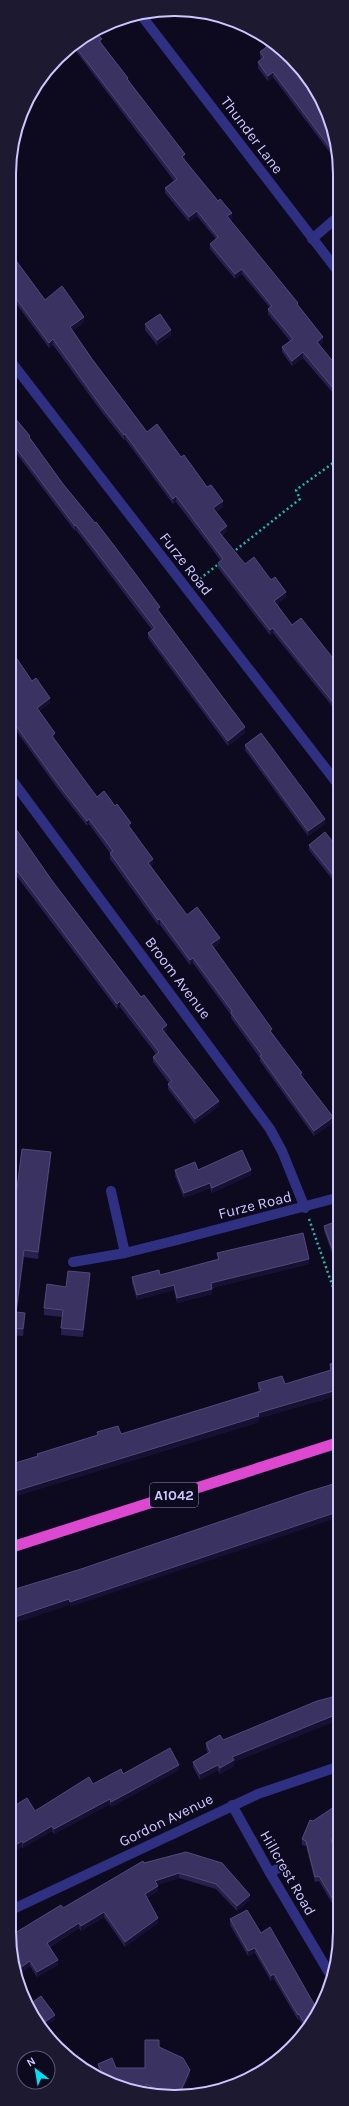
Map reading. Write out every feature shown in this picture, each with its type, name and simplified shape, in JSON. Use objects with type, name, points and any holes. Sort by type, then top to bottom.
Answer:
[{"type":"highway","name":"A1042","points":[[16,1546],[333,1444]]},
{"type":"street","name":"Thunder Lane","points":[[144,19],[333,265]]},
{"type":"street","points":[[312,238],[333,222]]},
{"type":"street","name":"Furze Road","points":[[16,368],[333,778]]},
{"type":"street","name":"Broom Avenue","points":[[16,785],[270,1129],[282,1151],[305,1208]]},
{"type":"street","points":[[111,1191],[125,1253]]},
{"type":"street","name":"Furze Road","points":[[73,1262],[125,1253],[305,1208],[333,1199]]},
{"type":"street","name":"Gordon Avenue","points":[[16,1908],[232,1805],[258,1794],[333,1768]]},
{"type":"street","name":"Hillcrest Road","points":[[232,1805],[270,1874],[328,1971]]},
{"type":"street","points":[[270,1874],[282,1866]]},
{"type":"path","points":[[228,556],[300,499],[296,490],[333,463]]},
{"type":"path","points":[[187,589],[222,561]]},
{"type":"path","points":[[305,1208],[333,1287]]},
{"type":"building","points":[[99,35],[102,39],[99,41],[185,154],[182,157],[218,201],[220,199],[232,213],[227,216],[298,303],[297,304],[323,337],[317,342],[333,362],[333,388],[303,352],[292,361],[282,347],[293,339],[268,309],[272,306],[242,269],[235,274],[210,244],[218,237],[197,211],[189,217],[165,188],[177,179],[77,49],[95,37]]},
{"type":"building","points":[[267,46],[287,62],[306,86],[317,104],[325,124],[331,149],[273,72],[268,76],[258,62],[264,57],[260,52]]},
{"type":"building","points":[[16,261],[45,300],[62,286],[84,317],[70,327],[92,359],[147,432],[157,424],[181,457],[184,455],[207,487],[211,485],[223,501],[213,508],[227,526],[219,532],[245,564],[254,557],[271,580],[275,577],[286,592],[274,601],[292,625],[301,618],[333,658],[333,702],[273,628],[270,630],[218,563],[223,559],[176,496],[173,499],[125,434],[124,435],[101,406],[53,339],[49,343],[16,298]]},
{"type":"building","points":[[160,314],[171,330],[157,340],[145,324]]},
{"type":"building","points":[[16,419],[30,436],[29,437],[63,484],[95,523],[96,522],[134,572],[160,607],[157,609],[245,727],[228,741],[148,633],[155,628],[76,525],[75,526],[16,448]]},
{"type":"building","points":[[16,657],[32,681],[36,678],[50,698],[37,708],[55,733],[52,736],[97,797],[104,791],[115,806],[117,804],[131,823],[128,825],[153,859],[148,863],[187,915],[197,907],[220,938],[211,944],[272,1029],[270,1031],[302,1073],[300,1074],[333,1117],[314,1131],[260,1056],[262,1055],[231,1013],[232,1011],[193,958],[190,960],[160,919],[158,920],[110,853],[113,851],[89,819],[87,821],[16,726]]},
{"type":"building","points":[[261,733],[325,819],[308,831],[245,745]]},
{"type":"building","points":[[16,829],[53,882],[141,997],[144,995],[167,1025],[162,1029],[219,1101],[195,1119],[168,1084],[172,1081],[153,1057],[159,1052],[120,1001],[117,1004],[16,869]]},
{"type":"building","points":[[325,832],[333,842],[333,875],[309,845]]},
{"type":"building","points":[[22,1149],[51,1152],[38,1252],[24,1250],[16,1312],[16,1196]]},
{"type":"building","points":[[242,1150],[251,1170],[212,1188],[210,1183],[184,1193],[175,1170],[195,1162],[198,1170]]},
{"type":"building","points":[[333,1223],[333,1251],[324,1226]]},
{"type":"building","points":[[303,1233],[309,1259],[211,1283],[212,1289],[177,1298],[174,1285],[137,1295],[132,1277],[159,1270],[160,1275],[219,1259],[217,1253]]},
{"type":"building","points":[[68,1271],[90,1273],[83,1330],[61,1328],[63,1310],[44,1308],[47,1284],[66,1287]]},
{"type":"building","points":[[16,1312],[25,1313],[23,1329],[16,1328]]},
{"type":"building","points":[[333,1363],[333,1391],[258,1413],[259,1416],[16,1491],[16,1463],[38,1456],[37,1454],[98,1435],[97,1432],[118,1426],[121,1434],[261,1391],[258,1383],[282,1376],[285,1384],[331,1370],[330,1364]]},
{"type":"building","points":[[333,1484],[333,1513],[70,1602],[69,1599],[16,1617],[16,1589],[81,1569]]},
{"type":"building","points":[[333,1697],[333,1716],[232,1757],[234,1760],[220,1768],[218,1765],[200,1774],[193,1762],[210,1752],[206,1743],[220,1735],[223,1740],[317,1701]]},
{"type":"building","points":[[170,1748],[179,1765],[111,1802],[110,1799],[54,1829],[52,1826],[23,1843],[22,1841],[16,1845],[16,1805],[27,1798],[35,1811],[89,1777],[93,1784],[121,1769],[123,1774]]},
{"type":"building","points":[[333,1808],[333,1838],[331,1839],[333,1847],[333,1899],[319,1876],[315,1877],[306,1841],[302,1839],[310,1820],[313,1821]]},
{"type":"building","points":[[186,1852],[222,1863],[250,1895],[237,1906],[216,1884],[179,1873],[155,1881],[158,1886],[145,1894],[158,1918],[125,1942],[104,1912],[81,1926],[79,1923],[47,1943],[58,1960],[37,1972],[30,1961],[20,1968],[17,1952],[16,1932],[61,1905],[63,1908],[143,1861],[144,1863]]},
{"type":"building","points":[[247,1910],[261,1933],[270,1927],[315,2006],[304,2023],[274,1974],[271,1976],[255,1948],[248,1951],[230,1919]]},
{"type":"building","points":[[41,1996],[55,2015],[45,2022],[32,2003]]},
{"type":"building","points":[[145,2040],[159,2040],[159,2047],[183,2058],[190,2070],[181,2090],[164,2090],[158,2089],[146,2084],[146,2087],[124,2082],[102,2073],[98,2064],[112,2058],[116,2068],[145,2068]]}]
